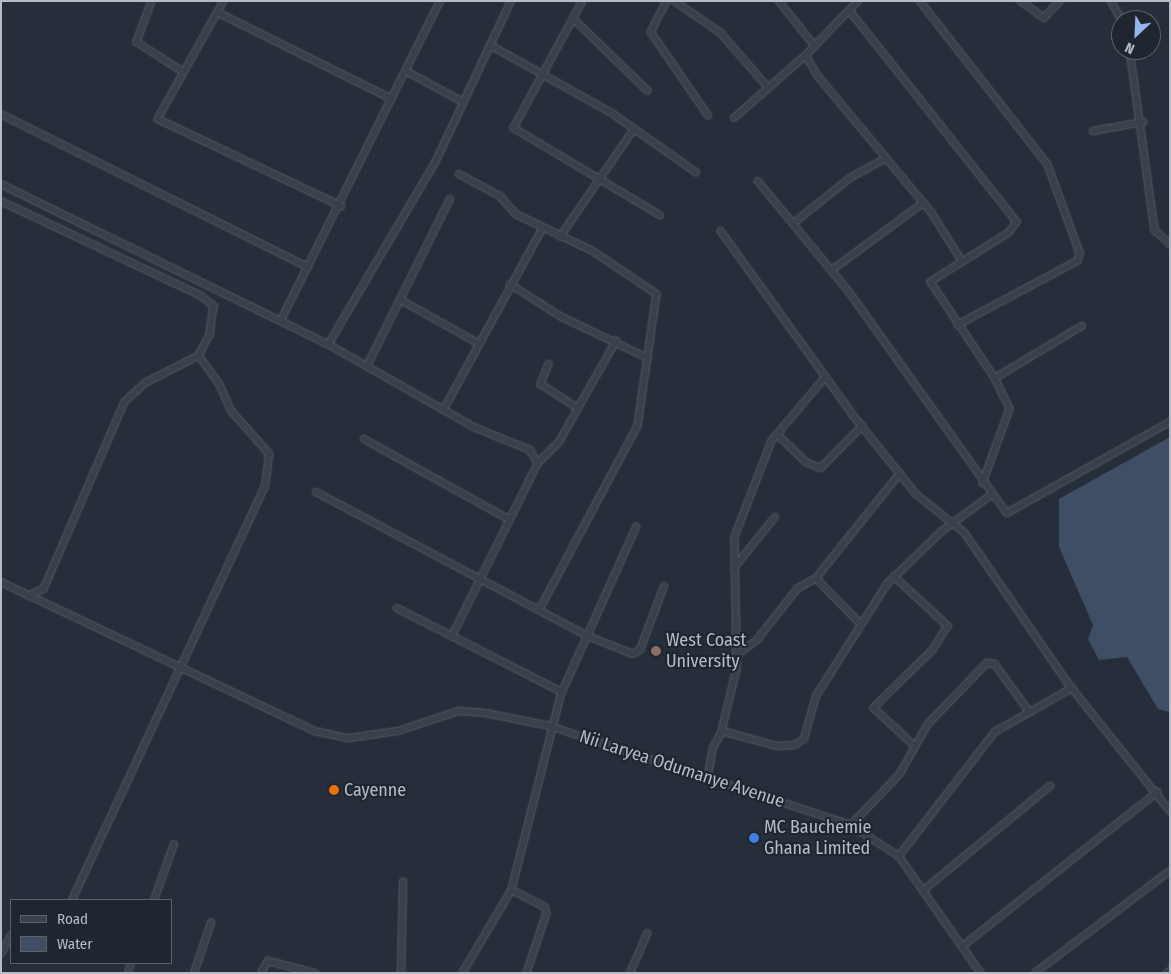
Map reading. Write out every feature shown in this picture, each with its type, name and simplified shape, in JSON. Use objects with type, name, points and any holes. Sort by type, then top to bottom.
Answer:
[{"type":"street","points":[[152,1],[137,42],[182,71]]},
{"type":"street","points":[[224,1],[182,71],[158,119],[340,206]]},
{"type":"street","points":[[281,320],[340,206],[440,1]]},
{"type":"street","points":[[328,345],[436,161],[511,1]]},
{"type":"street","points":[[583,1],[576,21],[514,128],[598,180],[660,215]]},
{"type":"street","points":[[667,1],[651,32],[708,115]]},
{"type":"street","points":[[675,1],[721,33],[768,87]]},
{"type":"street","points":[[779,1],[815,46]]},
{"type":"street","points":[[734,118],[806,55],[858,1]]},
{"type":"street","points":[[920,1],[1048,165],[1080,253],[1078,260],[958,325]]},
{"type":"street","points":[[1021,1],[1044,18],[1060,1]]},
{"type":"street","points":[[850,11],[1017,222],[1009,234],[961,259],[935,278],[930,286],[995,378],[1011,414],[984,483]]},
{"type":"street","points":[[218,13],[392,99]]},
{"type":"street","points":[[576,21],[648,91]]},
{"type":"street","points":[[490,45],[545,73],[570,93],[634,129],[696,172]]},
{"type":"street","points":[[806,55],[884,158],[923,203],[961,259]]},
{"type":"street","points":[[1132,60],[1143,122],[1155,230],[1170,244]]},
{"type":"street","points":[[406,71],[463,102]]},
{"type":"street","points":[[1,114],[308,267]]},
{"type":"street","points":[[1093,131],[1143,122]]},
{"type":"street","points":[[560,237],[634,129]]},
{"type":"street","points":[[795,222],[850,178],[884,158]]},
{"type":"street","points":[[459,174],[500,196],[516,214],[560,237],[593,251],[657,294],[638,426],[541,608]]},
{"type":"street","points":[[758,181],[795,222],[832,270],[1002,510],[1012,513],[1170,422]]},
{"type":"street","points":[[1,184],[281,320],[367,366],[486,434],[530,450],[538,463]]},
{"type":"street","points":[[367,366],[450,199]]},
{"type":"street","points":[[1,200],[210,301],[214,306],[210,336],[199,356],[146,383],[125,402],[44,589],[29,596]]},
{"type":"street","points":[[832,270],[923,203]]},
{"type":"street","points":[[444,409],[478,343],[542,228]]},
{"type":"street","points":[[721,231],[862,426],[900,473],[937,514],[965,533],[1072,688],[1157,792],[1170,811]]},
{"type":"street","points":[[510,284],[562,316],[648,358]]},
{"type":"street","points":[[401,300],[478,343]]},
{"type":"street","points":[[995,378],[1082,326]]},
{"type":"street","points":[[452,636],[538,463],[559,442],[576,407],[616,342]]},
{"type":"street","points":[[72,899],[179,668],[254,517],[265,486],[269,454],[231,412],[219,384],[199,356]]},
{"type":"street","points":[[548,364],[542,384],[576,407]]},
{"type":"street","points":[[708,775],[712,748],[722,732],[737,655],[734,568],[736,537],[749,493],[777,434],[826,377]]},
{"type":"street","points":[[777,434],[806,462],[821,468],[862,426]]},
{"type":"street","points":[[364,439],[510,520]]},
{"type":"street","points":[[737,655],[757,640],[797,589],[816,578],[900,473]]},
{"type":"street","points":[[316,492],[541,608],[588,636],[638,654],[664,586]]},
{"type":"street","points":[[722,732],[777,746],[800,743],[809,730],[816,696],[860,623],[894,576],[952,524],[992,495]]},
{"type":"street","points":[[734,568],[775,518]]},
{"type":"street","points":[[463,973],[512,890],[550,726],[562,692],[636,527]]},
{"type":"street","points":[[894,576],[948,626],[933,650],[874,708],[914,745]]},
{"type":"street","points":[[816,578],[860,623]]},
{"type":"street","name":"Nii Laryea Odumanye Avenue","points":[[1,582],[315,731],[349,738],[398,731],[459,711],[550,726],[708,775],[851,825],[899,856],[925,889],[981,973]]},
{"type":"street","points":[[397,608],[562,692]]},
{"type":"street","points":[[851,825],[899,775],[914,745],[987,663],[995,664],[1029,711]]},
{"type":"street","points":[[899,856],[995,732],[1072,688]]},
{"type":"street","points":[[925,889],[1050,786]]},
{"type":"street","points":[[963,946],[1157,792]]},
{"type":"street","points":[[154,899],[174,844]]},
{"type":"street","points":[[1035,973],[1170,870]]},
{"type":"street","points":[[400,973],[403,882]]},
{"type":"street","points":[[512,890],[544,907],[547,913],[527,973]]},
{"type":"street","points":[[194,973],[211,923]]},
{"type":"street","points":[[630,973],[647,934]]},
{"type":"street","points":[[1,954],[10,937]]},
{"type":"street","points":[[261,973],[268,961],[315,973]]},
{"type":"water","points":[[1170,437],[1170,712],[1158,709],[1127,657],[1099,660],[1088,639],[1093,625],[1059,547],[1059,499]]},
{"type":"place","name":"West Coast University","points":[[656,651]]},
{"type":"place","name":"Cayenne","points":[[334,790]]},
{"type":"place","name":"MC Bauchemie Ghana Limited","points":[[754,838]]}]
